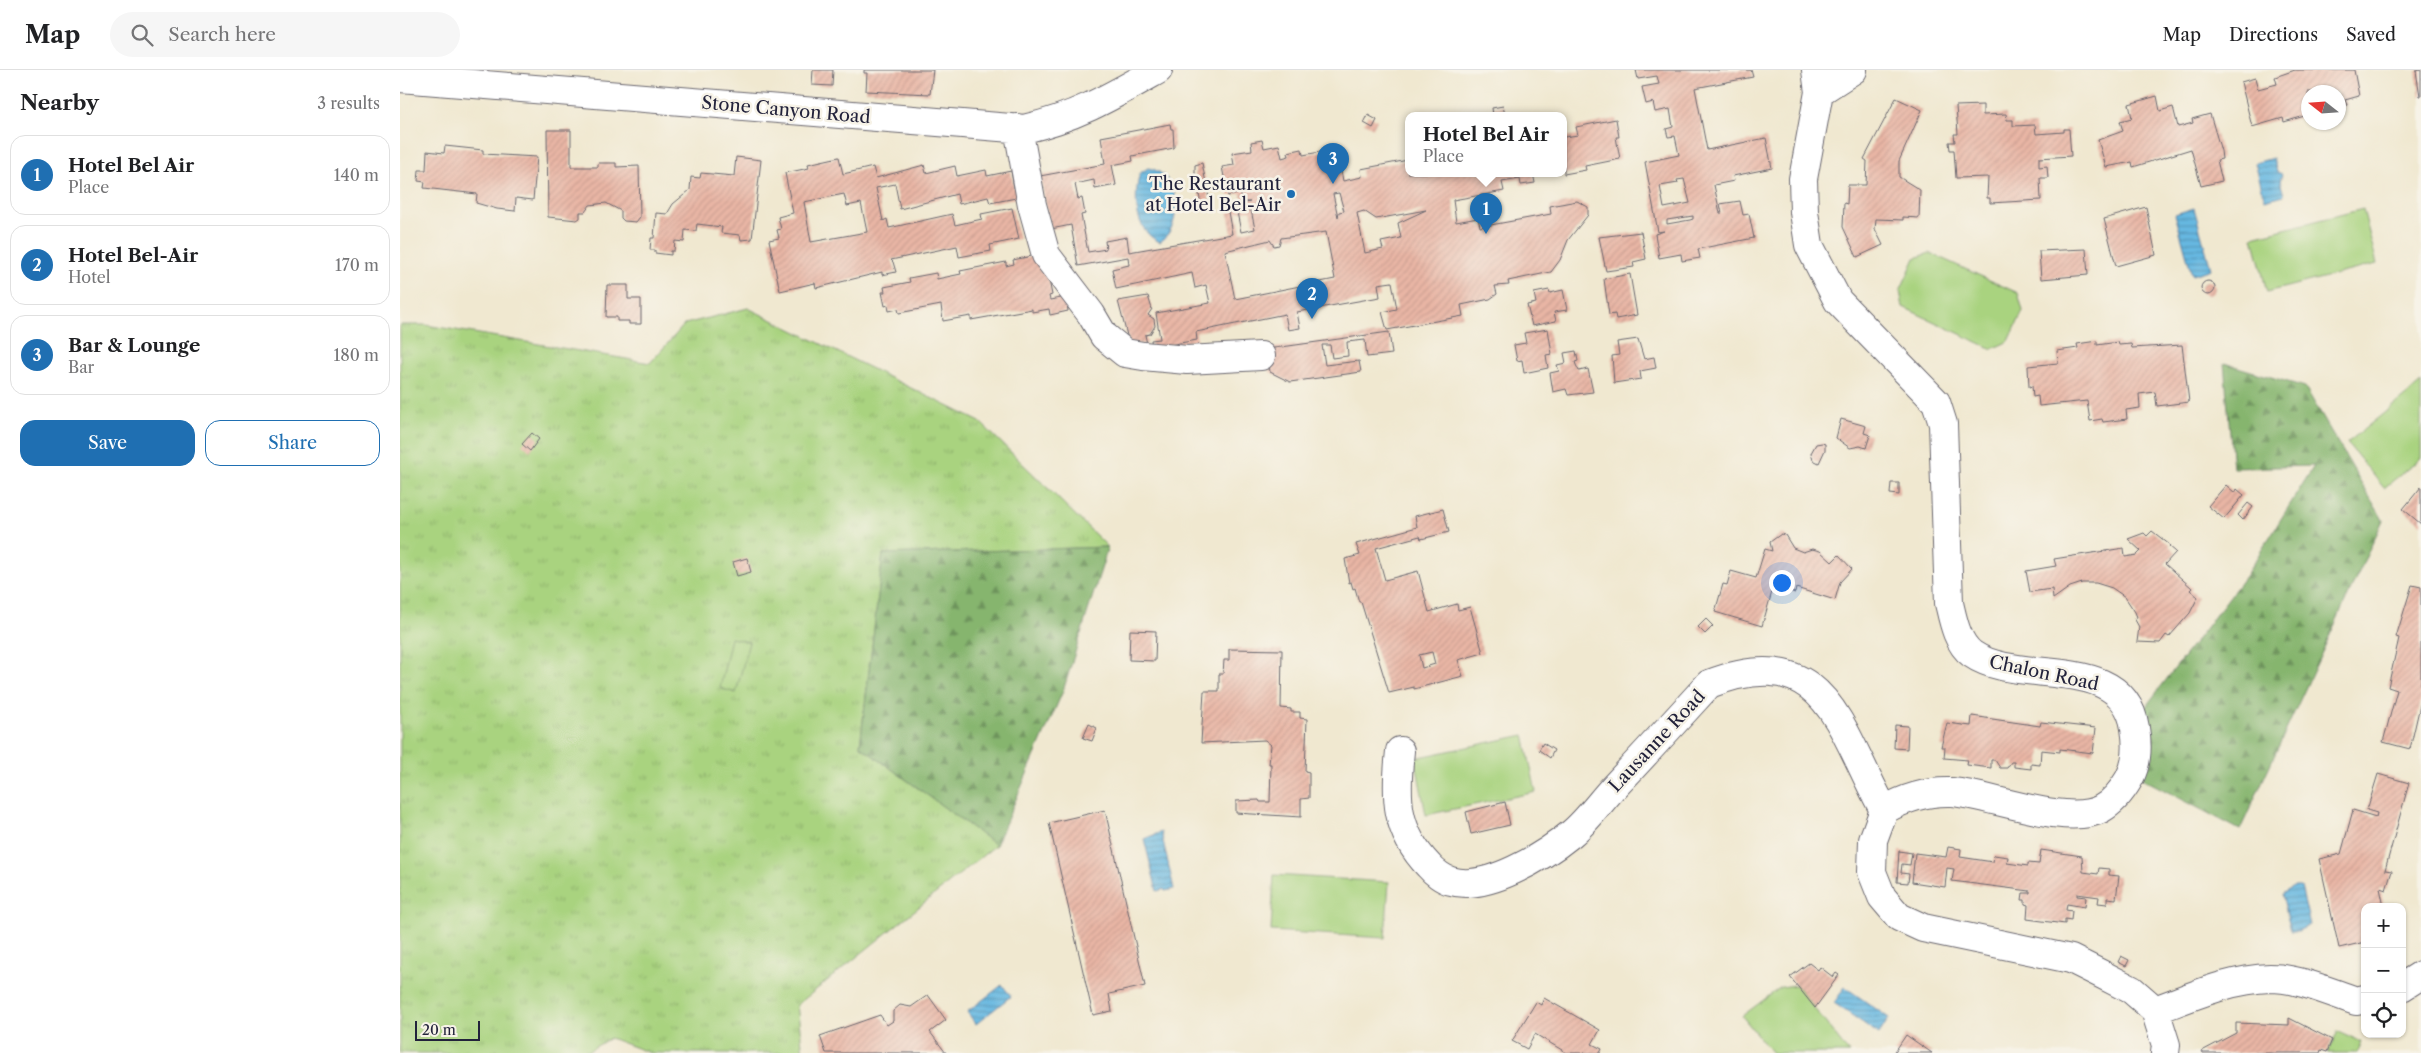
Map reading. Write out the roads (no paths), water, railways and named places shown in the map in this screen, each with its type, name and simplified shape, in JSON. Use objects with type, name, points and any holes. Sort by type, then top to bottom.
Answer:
[{"type":"street","name":"Stone Canyon Road","points":[[400,78],[1018,128],[1057,122],[1101,103],[1158,70]]},
{"type":"street","name":"Chalon Road","points":[[1853,70],[1818,81],[1803,178],[1804,212],[1810,245],[1838,301],[1936,402],[1943,424],[1950,603],[1956,631],[1970,652],[1987,663],[2006,668],[2092,679],[2111,688],[2126,703],[2132,716],[2139,747],[2132,773],[2119,795],[2100,810],[2061,814],[1952,792],[1926,794],[1904,799],[1884,810]]},
{"type":"street","points":[[1018,128],[1032,205],[1046,254],[1091,314],[1104,336],[1125,352],[1143,356],[1194,360],[1261,356]]},
{"type":"street","name":"Lausanne Road","points":[[1400,751],[1396,788],[1400,819],[1416,852],[1434,871],[1450,881],[1471,883],[1505,874],[1540,855],[1572,834],[1709,684],[1733,675],[1754,671],[1780,673],[1801,680],[1820,694],[1835,712],[1866,779],[1884,810]]},
{"type":"street","points":[[1884,810],[1873,840],[1872,872],[1882,897],[1899,917],[1924,928],[2070,960],[2132,990],[2155,1010],[2166,1045],[2165,1053]]},
{"type":"street","points":[[2406,984],[2421,975]]},
{"type":"street","points":[[2155,1010],[2229,984],[2270,978],[2301,982],[2356,1001],[2361,1000]]},
{"type":"water","points":[[2273,158],[2277,172],[2282,174],[2280,181],[2284,195],[2265,200],[2255,163]]},
{"type":"water","points":[[1148,168],[1159,172],[1167,179],[1173,189],[1175,200],[1173,224],[1168,234],[1160,242],[1151,237],[1140,222],[1136,202],[1140,173]]},
{"type":"water","points":[[2194,208],[2211,269],[2192,275],[2175,214]]},
{"type":"water","points":[[1161,832],[1174,889],[1157,891],[1144,839]]},
{"type":"water","points":[[2293,887],[2301,887],[2310,925],[2298,931],[2291,931],[2282,894]]},
{"type":"water","points":[[1002,985],[1011,996],[976,1024],[967,1012]]},
{"type":"water","points":[[1845,987],[1889,1018],[1879,1034],[1834,1003]]},
{"type":"place","name":"Bar & Lounge","points":[[1333,184]]},
{"type":"place","name":"The Restaurant at Hotel Bel-Air","points":[[1291,194]]},
{"type":"place","name":"Hotel Bel Air","points":[[1486,234]]},
{"type":"place","name":"Hotel Bel-Air","points":[[1312,319]]}]
